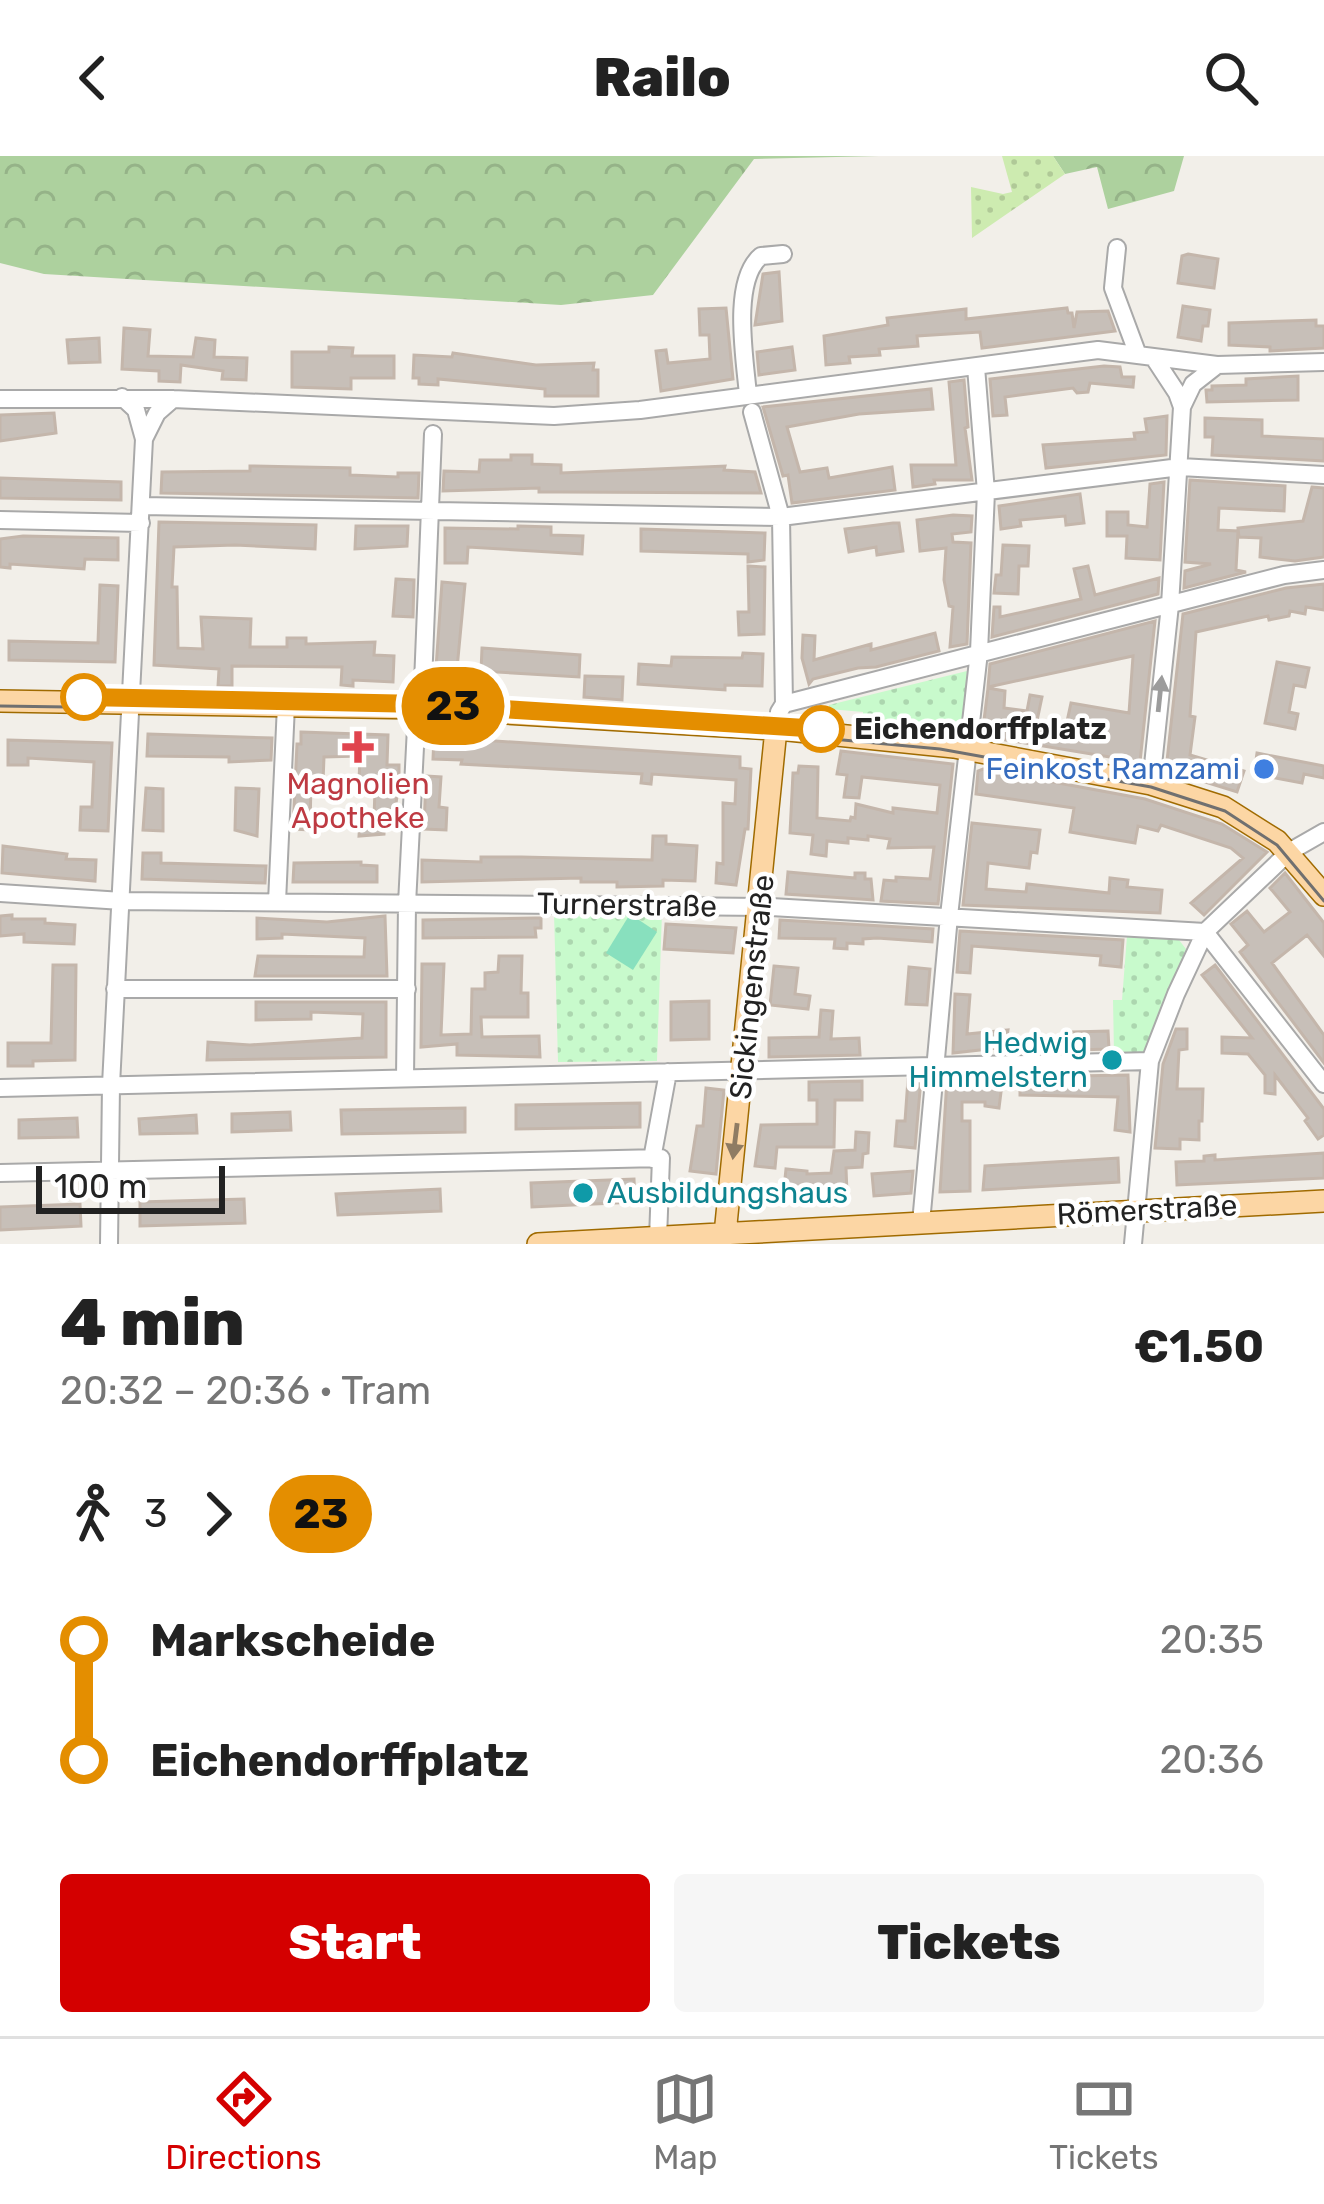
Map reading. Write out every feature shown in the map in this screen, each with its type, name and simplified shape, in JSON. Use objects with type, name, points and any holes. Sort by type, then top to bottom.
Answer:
[{"type":"main road","points":[[0,701],[420,708],[776,729],[968,749],[1150,784],[1238,814],[1288,852],[1324,895]]},
{"type":"main road","name":"Sickingenstraße","points":[[725,1239],[776,729]]},
{"type":"main road","name":"Römerstraße","points":[[538,1244],[725,1239],[921,1223],[1324,1202]]},
{"type":"street","points":[[1117,248],[1113,288],[1146,357],[1169,379],[1182,407]]},
{"type":"street","points":[[776,729],[784,704],[781,517],[750,404],[743,326],[748,272],[761,256],[783,254]]},
{"type":"street","points":[[0,399],[122,397],[554,416],[750,404],[1098,350],[1217,365],[1324,362]]},
{"type":"street","points":[[1150,784],[1170,605],[1182,407],[1193,384],[1217,365]]},
{"type":"street","points":[[921,1223],[949,916],[980,652],[986,492],[976,367]]},
{"type":"street","points":[[109,1244],[111,1085],[144,439],[136,410],[122,397]]},
{"type":"street","points":[[144,439],[157,413],[173,399]]},
{"type":"street","points":[[405,1078],[407,904],[433,434]]},
{"type":"street","points":[[0,520],[431,511],[781,517],[1180,467],[1324,475]]},
{"type":"street","points":[[784,704],[1318,570]]},
{"type":"street","points":[[278,902],[286,705]]},
{"type":"street","points":[[1133,1244],[1150,1061],[1205,932],[1288,852],[1324,832]]},
{"type":"street","name":"Turnerstraße","points":[[0,893],[122,901],[760,907],[1205,932]]},
{"type":"street","points":[[1205,932],[1324,1084]]},
{"type":"street","points":[[116,989],[407,989]]},
{"type":"street","points":[[0,1088],[1150,1061]]},
{"type":"street","points":[[654,1240],[657,1158],[668,1072]]},
{"type":"street","points":[[0,1173],[657,1158]]},
{"type":"green space","points":[[0,156],[879,156],[754,159],[653,295],[561,305],[44,274],[0,263]]},
{"type":"green space","points":[[1002,156],[1053,156],[1065,174],[972,238],[971,187],[1012,192]]},
{"type":"green space","points":[[1053,156],[1184,156],[1174,191],[1108,209],[1097,167],[1065,174]]},
{"type":"green space","name":"Eichendorffplatz","points":[[967,671],[958,732],[863,720],[863,712],[829,709],[829,705]]},
{"type":"green space","points":[[662,912],[657,1061],[558,1062],[554,913]]},
{"type":"green space","points":[[630,914],[657,932],[633,970],[606,953]]},
{"type":"green space","points":[[1127,936],[1179,940],[1186,949],[1144,1053],[1114,1053],[1113,1000],[1122,1000]]},
{"type":"building","points":[[1182,256],[1218,259],[1214,288],[1178,283]]},
{"type":"building","points":[[779,272],[782,321],[755,325],[763,274]]},
{"type":"building","points":[[1183,306],[1210,310],[1201,341],[1178,337]]},
{"type":"building","points":[[726,308],[733,379],[661,391],[656,351],[666,350],[668,363],[710,359],[709,335],[700,335],[699,309]]},
{"type":"building","points":[[1067,308],[1074,328],[1077,312],[1108,311],[1115,331],[982,348],[980,332],[917,336],[918,346],[879,349],[880,355],[849,357],[850,363],[826,365],[824,336],[888,325],[887,318],[966,309],[966,319]]},
{"type":"building","points":[[1316,320],[1316,326],[1324,326],[1324,348],[1270,351],[1270,347],[1229,345],[1229,323]]},
{"type":"building","points":[[124,328],[150,330],[148,356],[193,357],[196,338],[215,340],[214,357],[247,358],[246,380],[222,379],[223,371],[181,365],[180,382],[159,381],[159,371],[122,369]]},
{"type":"building","points":[[99,338],[100,362],[69,363],[67,340]]},
{"type":"building","points":[[329,347],[353,348],[352,356],[394,356],[394,378],[351,378],[351,389],[292,387],[292,352],[329,352]]},
{"type":"building","points":[[792,347],[795,370],[759,375],[757,352]]},
{"type":"building","points":[[453,353],[536,365],[594,363],[598,396],[545,396],[545,389],[438,379],[438,385],[419,384],[419,378],[413,378],[414,355],[452,357]]},
{"type":"building","points":[[1120,367],[1122,377],[1134,377],[1133,387],[1090,383],[1088,392],[1077,393],[1073,388],[1005,397],[1007,415],[993,416],[990,379]]},
{"type":"building","points":[[1298,376],[1298,400],[1207,402],[1206,390],[1212,386]]},
{"type":"building","points":[[964,380],[972,480],[934,480],[935,484],[913,487],[911,465],[956,465],[949,382]]},
{"type":"building","points":[[931,389],[933,409],[859,414],[787,427],[800,472],[827,468],[829,478],[892,467],[895,490],[792,503],[788,475],[783,476],[763,407]]},
{"type":"building","points":[[54,413],[56,433],[0,441],[0,415]]},
{"type":"building","points":[[1167,416],[1166,455],[1046,468],[1043,445],[1135,439],[1134,433],[1147,432],[1145,419]]},
{"type":"building","points":[[1205,418],[1262,420],[1262,436],[1324,439],[1324,461],[1212,455],[1213,437],[1205,437]]},
{"type":"building","points":[[511,455],[532,455],[532,464],[561,465],[561,473],[725,466],[724,470],[755,472],[761,493],[539,492],[539,488],[443,491],[444,471],[479,472],[480,460],[511,460]]},
{"type":"building","points":[[250,466],[350,468],[350,475],[398,477],[398,473],[419,473],[418,498],[161,493],[162,472],[250,471]]},
{"type":"building","points":[[0,478],[121,482],[121,500],[0,498]]},
{"type":"building","points":[[1190,480],[1285,486],[1284,511],[1219,508],[1218,530],[1238,531],[1236,570],[1246,572],[1184,588],[1185,571],[1211,564],[1185,562]]},
{"type":"building","points":[[1164,482],[1160,560],[1126,558],[1127,536],[1107,536],[1107,512],[1128,512],[1128,525],[1147,527],[1150,484]]},
{"type":"building","points":[[1312,487],[1324,488],[1324,557],[1295,561],[1260,557],[1261,538],[1239,537],[1238,528],[1303,521]]},
{"type":"building","points":[[1080,494],[1084,523],[1066,525],[1065,516],[1020,520],[1021,526],[1001,529],[999,506]]},
{"type":"building","points":[[972,516],[971,532],[952,534],[953,542],[971,543],[967,644],[950,647],[953,607],[944,580],[946,548],[920,551],[917,520]]},
{"type":"building","points":[[159,522],[316,525],[315,549],[174,547],[178,648],[203,649],[201,617],[251,619],[250,647],[287,647],[287,638],[306,638],[306,644],[375,642],[374,655],[394,656],[393,682],[353,680],[353,686],[341,685],[342,667],[232,666],[232,686],[218,686],[219,669],[154,665]]},
{"type":"building","points":[[899,523],[903,551],[877,555],[876,547],[849,552],[845,529]]},
{"type":"building","points":[[356,526],[408,526],[407,546],[355,549]]},
{"type":"building","points":[[551,527],[551,535],[583,536],[582,554],[468,547],[467,563],[445,563],[445,528]]},
{"type":"building","points":[[641,529],[765,533],[764,560],[748,562],[748,554],[641,551]]},
{"type":"building","points":[[118,538],[118,560],[85,559],[84,569],[0,567],[0,539]]},
{"type":"building","points":[[1003,545],[1029,546],[1028,566],[1019,566],[1018,594],[994,593]]},
{"type":"building","points":[[748,566],[765,567],[764,634],[739,635],[738,612],[749,612]]},
{"type":"building","points":[[1088,566],[1095,595],[1159,578],[1158,594],[992,637],[994,607],[1000,607],[1000,617],[1081,599],[1074,569]]},
{"type":"building","points":[[396,579],[414,580],[413,617],[393,616]]},
{"type":"building","points":[[442,582],[465,584],[457,669],[436,668]]},
{"type":"building","points":[[1324,584],[1324,610],[1306,607],[1305,614],[1290,611],[1289,616],[1196,632],[1190,755],[1244,771],[1237,792],[1166,770],[1183,614],[1286,588]]},
{"type":"building","points":[[100,585],[118,586],[115,662],[9,660],[9,641],[98,643]]},
{"type":"building","points":[[1155,621],[1140,762],[982,736],[988,688],[1005,691],[1004,708],[1027,711],[1030,695],[1042,697],[1037,721],[1066,726],[1071,703],[1129,713],[1133,656],[988,687],[990,664]]},
{"type":"building","points":[[935,633],[939,651],[813,679],[809,684],[802,658],[803,635],[815,636],[814,660]]},
{"type":"building","points":[[482,648],[580,655],[579,677],[481,671]]},
{"type":"building","points":[[743,653],[763,654],[762,686],[725,685],[725,690],[638,684],[639,664],[671,666],[672,657],[742,658]]},
{"type":"building","points":[[1277,662],[1309,668],[1305,687],[1294,685],[1289,712],[1298,714],[1295,729],[1265,723]]},
{"type":"building","points":[[585,676],[623,677],[622,700],[584,697]]},
{"type":"building","points":[[301,732],[388,735],[387,765],[399,765],[399,783],[395,810],[385,809],[384,834],[359,836],[360,818],[374,819],[375,788],[370,781],[359,781],[360,756],[324,757],[323,782],[311,781],[310,830],[293,829]]},
{"type":"building","points":[[148,734],[272,738],[271,760],[147,756]]},
{"type":"building","points":[[434,737],[740,757],[740,768],[751,769],[748,829],[736,885],[716,883],[717,863],[723,864],[723,803],[735,804],[736,780],[652,774],[651,784],[641,783],[642,774],[461,764],[462,760],[433,759]]},
{"type":"building","points":[[8,740],[112,743],[108,831],[80,830],[81,807],[92,807],[94,762],[28,758],[28,765],[8,765]]},
{"type":"building","points":[[841,751],[953,764],[938,904],[881,901],[884,880],[930,879],[934,847],[888,848],[890,839],[868,836],[868,840],[848,838],[848,843],[827,841],[826,856],[811,854],[813,835],[790,833],[793,773],[798,773],[799,766],[818,767],[817,818],[850,821],[855,818],[856,804],[893,813],[893,808],[937,813],[940,785],[862,777],[859,798],[844,797],[847,775],[837,774]]},
{"type":"building","points":[[1257,753],[1324,766],[1324,778],[1304,774],[1302,783],[1254,774]]},
{"type":"building","points":[[978,771],[1145,799],[1222,824],[1267,852],[1204,915],[1191,903],[1243,858],[1231,848],[1161,825],[1158,831],[1138,826],[1135,843],[1070,832],[1074,808],[976,794]]},
{"type":"building","points":[[426,776],[441,777],[439,807],[447,808],[446,830],[424,829]]},
{"type":"building","points":[[146,788],[163,789],[163,831],[143,830]]},
{"type":"building","points":[[236,788],[259,789],[257,836],[235,830]]},
{"type":"building","points":[[972,823],[1040,830],[1029,868],[988,863],[986,889],[1026,892],[1027,884],[1109,893],[1110,878],[1128,880],[1127,887],[1162,890],[1160,913],[963,905]]},
{"type":"building","points":[[653,836],[666,836],[666,844],[697,846],[695,881],[617,887],[617,882],[581,882],[581,878],[422,882],[422,860],[652,860]]},
{"type":"building","points":[[3,846],[96,860],[95,881],[2,873]]},
{"type":"building","points":[[143,853],[161,853],[161,863],[266,866],[265,883],[142,879]]},
{"type":"building","points":[[294,863],[377,866],[377,882],[293,882]]},
{"type":"building","points":[[788,872],[855,878],[855,873],[865,873],[865,879],[871,879],[873,900],[786,894]]},
{"type":"building","points":[[1285,873],[1324,923],[1324,956],[1307,935],[1272,963],[1324,1035],[1324,1063],[1240,952],[1248,945],[1231,924],[1247,911],[1264,932],[1290,912],[1270,888]]},
{"type":"building","points":[[12,915],[12,919],[75,925],[74,944],[24,942],[24,934],[0,936],[0,916]]},
{"type":"building","points":[[385,916],[387,976],[255,976],[258,956],[364,957],[365,938],[282,934],[282,938],[257,939],[257,918],[327,922]]},
{"type":"building","points":[[541,918],[536,937],[423,938],[423,920]]},
{"type":"building","points":[[780,920],[933,929],[932,942],[877,938],[863,939],[863,944],[847,943],[847,949],[834,948],[835,939],[779,938]]},
{"type":"building","points":[[666,924],[736,928],[733,953],[664,949]]},
{"type":"building","points":[[960,931],[1123,940],[1121,967],[1100,965],[1101,956],[972,946],[970,973],[957,972]]},
{"type":"building","points":[[499,956],[522,956],[521,993],[528,993],[528,1017],[481,1017],[482,1037],[539,1036],[540,1057],[457,1055],[457,1044],[421,1047],[422,964],[444,964],[441,1035],[471,1034],[472,989],[485,989],[485,973],[498,972]]},
{"type":"building","points":[[53,965],[76,965],[75,1060],[8,1066],[8,1043],[51,1043]]},
{"type":"building","points":[[1215,965],[1324,1109],[1324,1135],[1318,1139],[1275,1075],[1275,1094],[1265,1093],[1265,1075],[1248,1054],[1222,1053],[1222,1037],[1252,1038],[1202,975]]},
{"type":"building","points":[[774,966],[798,968],[795,994],[810,996],[808,1009],[770,1005]]},
{"type":"building","points":[[909,967],[930,969],[927,1005],[906,1004]]},
{"type":"building","points":[[955,994],[970,995],[967,1034],[1008,1030],[1005,1052],[998,1048],[953,1053]]},
{"type":"building","points":[[709,1001],[709,1039],[671,1040],[671,1002]]},
{"type":"building","points":[[256,1002],[386,1002],[386,1057],[207,1060],[208,1042],[250,1045],[362,1038],[363,1014],[311,1012],[311,1019],[256,1020]]},
{"type":"building","points":[[821,1010],[833,1011],[831,1039],[859,1038],[860,1055],[769,1057],[769,1038],[819,1037]]},
{"type":"building","points":[[1176,1029],[1187,1029],[1187,1049],[1179,1050],[1177,1089],[1203,1089],[1199,1140],[1180,1139],[1180,1149],[1155,1148],[1163,1064]]},
{"type":"building","points":[[1108,1031],[1109,1049],[1044,1051],[1044,1041],[1073,1041],[1073,1032]]},
{"type":"building","points":[[1128,1075],[1130,1132],[1115,1130],[1118,1097],[1020,1095],[1020,1077]]},
{"type":"building","points":[[978,1078],[1002,1084],[999,1108],[985,1106],[985,1102],[962,1102],[962,1121],[970,1121],[970,1191],[940,1192],[947,1079]]},
{"type":"building","points":[[908,1079],[921,1079],[915,1148],[895,1146],[897,1121],[905,1121]]},
{"type":"building","points":[[862,1081],[862,1100],[835,1100],[834,1147],[777,1147],[775,1168],[755,1166],[761,1125],[817,1124],[817,1100],[809,1100],[809,1082]]},
{"type":"building","points":[[706,1088],[724,1090],[716,1174],[690,1171],[697,1126],[703,1126]]},
{"type":"building","points":[[640,1103],[640,1127],[516,1129],[516,1105]]},
{"type":"building","points":[[465,1108],[465,1132],[342,1134],[341,1110]]},
{"type":"building","points":[[290,1112],[291,1130],[232,1132],[232,1114]]},
{"type":"building","points":[[196,1115],[197,1133],[140,1134],[139,1119]]},
{"type":"building","points":[[77,1118],[78,1137],[19,1138],[19,1120]]},
{"type":"building","points":[[856,1132],[869,1133],[868,1153],[863,1154],[862,1167],[846,1168],[847,1193],[805,1196],[805,1200],[783,1198],[786,1169],[831,1173],[834,1151],[855,1150]]},
{"type":"building","points":[[1324,1153],[1324,1178],[1177,1185],[1176,1162],[1204,1161],[1204,1156],[1215,1155],[1215,1160]]},
{"type":"building","points":[[1118,1158],[1119,1182],[983,1190],[985,1166]]},
{"type":"building","points":[[913,1171],[911,1193],[874,1196],[872,1174]]},
{"type":"building","name":"Ausbildungshaus","points":[[634,1179],[635,1202],[532,1207],[531,1183]]},
{"type":"building","points":[[440,1189],[441,1211],[338,1215],[336,1194]]},
{"type":"building","points":[[244,1199],[245,1223],[140,1226],[140,1202]]},
{"type":"building","points":[[80,1204],[81,1226],[0,1230],[0,1207]]},
{"type":"tram line","name":"23","points":[[84,697],[422,704],[821,729]]},
{"type":"tram line","points":[[0,706],[417,712],[701,727],[940,749],[1151,787],[1225,811],[1277,845],[1324,901]]},
{"type":"place","name":"Eichendorffplatz","points":[[821,729]]},
{"type":"place","name":"Magnolien Apotheke","points":[[358,747]]},
{"type":"place","name":"Feinkost Ramzami","points":[[1264,769]]},
{"type":"place","name":"Hedwig Himmelstern","points":[[1112,1060]]},
{"type":"place","name":"Ausbildungshaus","points":[[583,1193]]}]
